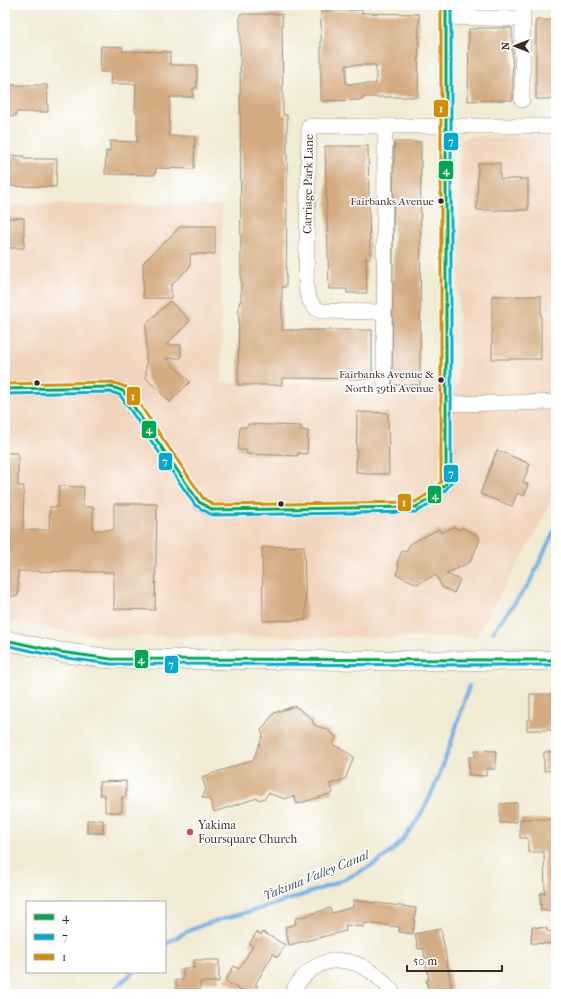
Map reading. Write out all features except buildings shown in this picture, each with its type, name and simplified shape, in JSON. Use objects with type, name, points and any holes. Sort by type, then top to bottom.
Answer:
[{"type":"main road","points":[[5,640],[60,652],[111,659],[556,660]]},
{"type":"street","points":[[5,389],[112,387],[123,391],[132,402],[199,502],[213,510],[416,507],[431,498],[446,484],[446,11],[523,12],[522,100]]},
{"type":"street","name":"Carriage Park Lane","points":[[383,312],[320,311],[310,301],[306,287],[309,126],[556,126]]},
{"type":"street","points":[[384,380],[383,312],[385,126]]},
{"type":"street","points":[[446,404],[556,402]]},
{"type":"street","points":[[291,994],[296,984],[310,970],[328,962],[343,961],[356,963],[365,967],[383,980],[394,994]]},
{"type":"shaded area","points":[[470,136],[556,137],[556,490],[538,529],[476,637],[95,636],[5,621],[5,204],[222,205],[221,383],[429,383],[458,385],[460,142]]},
{"type":"waterway","name":"Yakima Valley Canal","points":[[493,632],[529,584],[556,527]]},
{"type":"waterway","name":"Yakima Valley Canal","points":[[166,944],[176,937],[201,926],[266,907],[336,883],[376,863],[395,848],[411,829],[425,807],[436,783],[446,758],[469,686]]},
{"type":"waterway","name":"Yakima Valley Canal","points":[[109,994],[132,973]]},
{"type":"transit line","name":"1","points":[[5,384],[112,382],[126,387],[136,399],[203,498],[214,505],[415,502],[428,494],[441,482],[441,5]]},
{"type":"transit line","name":"4","points":[[5,389],[112,387],[123,391],[199,502],[213,510],[416,507],[431,498],[446,484],[446,5]]},
{"type":"transit line","name":"7","points":[[5,394],[111,392],[120,395],[195,505],[212,515],[416,512],[434,502],[451,484],[451,5]]},
{"type":"transit line","name":"4","points":[[5,640],[60,652],[111,659],[556,660]]},
{"type":"transit line","name":"7","points":[[5,645],[59,657],[111,664],[556,665]]},
{"type":"place","name":"Fairbanks Avenue","points":[[441,201]]},
{"type":"place","name":"Fairbanks Avenue & North 39th Avenue","points":[[441,380]]},
{"type":"place","name":"Yakima Foursquare Church","points":[[190,832]]}]
